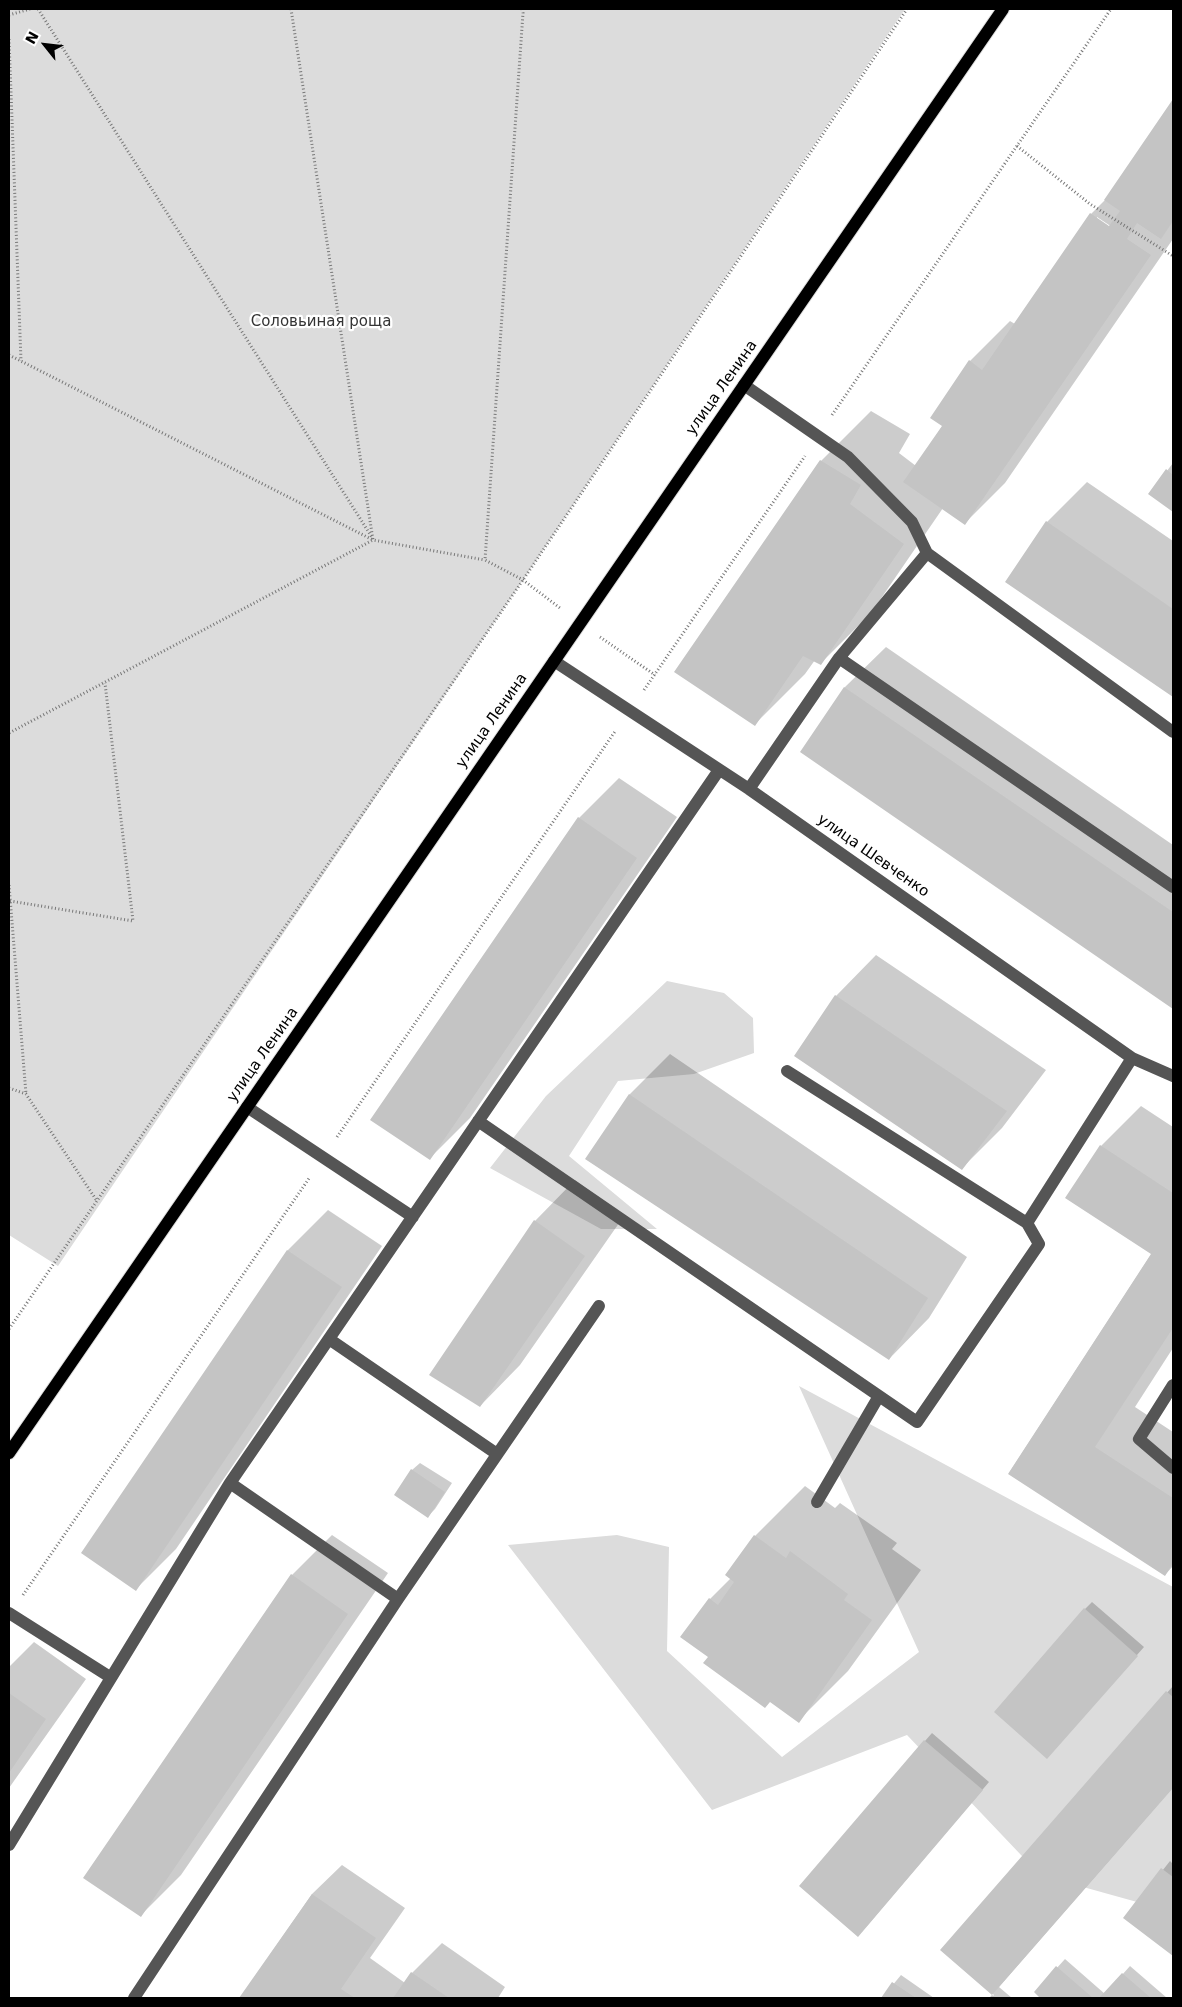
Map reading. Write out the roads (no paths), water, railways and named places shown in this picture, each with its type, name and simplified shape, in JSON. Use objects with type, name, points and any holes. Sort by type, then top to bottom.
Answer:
[{"type":"main road","name":"улица Ленина","points":[[9,1452],[1003,9]]},
{"type":"street","points":[[744,385],[848,457],[912,522],[927,553],[1173,732]]},
{"type":"street","points":[[749,790],[839,658],[927,553]]},
{"type":"street","points":[[839,658],[1173,887]]},
{"type":"street","name":"улица Шевченко","points":[[554,661],[749,790],[1132,1058],[1173,1076]]},
{"type":"street","points":[[9,1844],[230,1483],[719,770]]},
{"type":"street","points":[[1027,1223],[1132,1058]]},
{"type":"street","points":[[478,1121],[917,1422],[1039,1244],[1027,1223],[787,1071]]},
{"type":"street","points":[[247,1107],[413,1218]]},
{"type":"street","points":[[134,1998],[398,1599],[599,1306]]},
{"type":"street","points":[[329,1338],[498,1454]]},
{"type":"street","points":[[1173,1385],[1139,1440],[1173,1468]]},
{"type":"street","points":[[817,1502],[879,1396]]},
{"type":"street","points":[[230,1483],[398,1599]]},
{"type":"street","points":[[9,1614],[110,1677]]},
{"type":"park label","name":"Соловьиная роща","points":[[321,322]]}]
